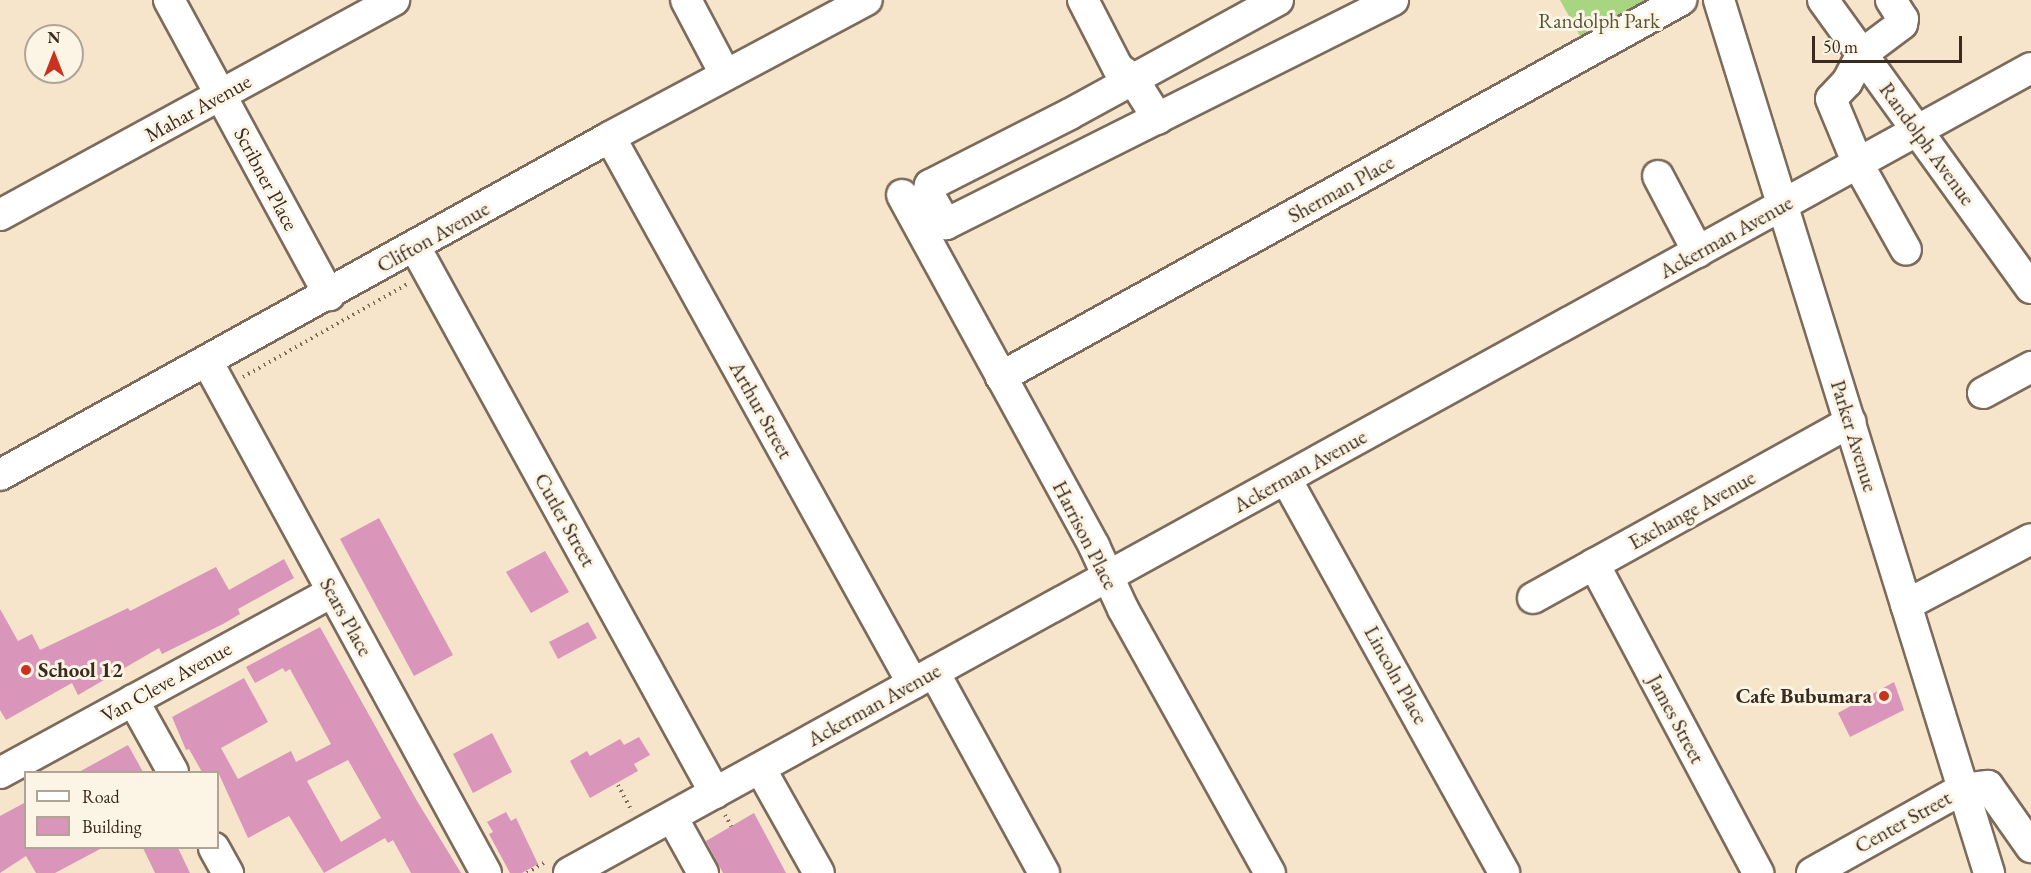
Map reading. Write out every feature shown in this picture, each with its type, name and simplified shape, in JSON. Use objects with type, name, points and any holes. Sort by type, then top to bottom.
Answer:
[{"type":"street","name":"Scribner Place","points":[[169,0],[329,295]]},
{"type":"street","name":"Mahar Avenue","points":[[0,215],[394,0]]},
{"type":"street","points":[[686,0],[725,74]]},
{"type":"street","name":"Clifton Avenue","points":[[0,475],[329,295],[610,137],[867,0]]},
{"type":"street","points":[[1083,0],[1118,68],[1133,79],[1158,119]]},
{"type":"street","points":[[1102,0],[1133,57],[1133,79]]},
{"type":"street","points":[[1266,2],[1070,114],[930,184],[928,192],[946,224],[1393,0]]},
{"type":"street","name":"Sherman Place","points":[[1001,377],[1681,0]]},
{"type":"street","name":"Parker Avenue","points":[[1719,0],[1989,873]]},
{"type":"street","name":"Randolph Avenue","points":[[1823,0],[2031,288]]},
{"type":"street","points":[[1891,0],[1903,19],[1902,24],[1862,54],[1847,82],[1832,93],[1831,99],[1858,164],[1906,250]]},
{"type":"street","name":"Ackerman Avenue","points":[[563,865],[600,866],[672,817],[722,809],[760,768],[2031,68]]},
{"type":"street","name":"Arthur Street","points":[[610,137],[923,678],[1039,871]]},
{"type":"street","points":[[1658,176],[1698,252]]},
{"type":"street","name":"Harrison Place","points":[[902,195],[1270,873]]},
{"type":"street","name":"Cutler Street","points":[[415,247],[722,809]]},
{"type":"street","name":"Sears Place","points":[[207,361],[486,873]]},
{"type":"street","points":[[1983,393],[2031,367]]},
{"type":"street","name":"Exchange Avenue","points":[[1533,598],[1850,422]]},
{"type":"street","name":"Lincoln Place","points":[[1286,479],[1504,873]]},
{"type":"street","points":[[1906,605],[2027,550]]},
{"type":"street","name":"James Street","points":[[1594,564],[1758,873]]},
{"type":"street","name":"Van Cleve Avenue","points":[[0,773],[332,592]]},
{"type":"street","points":[[133,700],[172,771]]},
{"type":"street","points":[[760,768],[819,873]]},
{"type":"street","points":[[1962,789],[1988,786],[2031,847]]},
{"type":"street","name":"Center Street","points":[[1812,873],[1962,789]]},
{"type":"street","points":[[672,817],[703,873]]},
{"type":"street","points":[[215,849],[228,873]]},
{"type":"path","points":[[247,388],[241,378],[411,282],[417,293]]},
{"type":"path","points":[[618,785],[632,812]]},
{"type":"path","points":[[623,818],[643,806]]},
{"type":"path","points":[[722,809],[731,826]]},
{"type":"path","points":[[527,873],[563,865]]},
{"type":"green space","name":"Randolph Park","points":[[1560,0],[1681,0],[1589,52]]},
{"type":"building","points":[[379,518],[453,655],[414,676],[340,539]]},
{"type":"building","points":[[545,551],[569,592],[531,613],[506,572]]},
{"type":"building","points":[[284,559],[294,578],[238,609],[240,614],[223,624],[162,654],[159,648],[78,695],[72,683],[6,720],[0,710],[0,609],[18,641],[32,634],[40,650],[128,608],[130,611],[216,567],[229,590]]},
{"type":"building","points":[[588,622],[597,638],[558,659],[549,642]]},
{"type":"building","points":[[320,627],[417,801],[461,873],[411,873],[393,840],[388,843],[385,838],[324,873],[289,816],[248,838],[219,771],[201,771],[189,749],[186,750],[172,717],[244,678],[268,722],[221,748],[238,779],[291,751],[296,762],[331,744],[290,669],[285,672],[283,668],[255,683],[246,667]],"holes":[[[348,760],[381,818],[341,842],[307,781]]]},
{"type":"building","name":"Cafe Bubumara","points":[[1894,682],[1904,710],[1850,737],[1838,713]]},
{"type":"building","points":[[492,733],[512,772],[473,793],[453,754]]},
{"type":"building","points":[[639,737],[650,755],[634,764],[638,771],[590,798],[570,761],[587,751],[590,756],[620,739],[624,745]]},
{"type":"building","points":[[128,745],[142,771],[81,771]]},
{"type":"building","points":[[24,803],[24,849],[100,849],[55,873],[36,873],[26,856],[0,873],[0,816]]},
{"type":"building","points":[[506,812],[511,821],[516,818],[538,864],[522,873],[510,873],[489,834],[493,832],[487,822]]},
{"type":"building","points":[[754,813],[786,873],[723,873],[706,841]]},
{"type":"building","points":[[143,849],[178,849],[190,873],[155,873]]},
{"type":"place","name":"School 12","points":[[26,670]]},
{"type":"place","name":"Cafe Bubumara","points":[[1884,696]]}]
